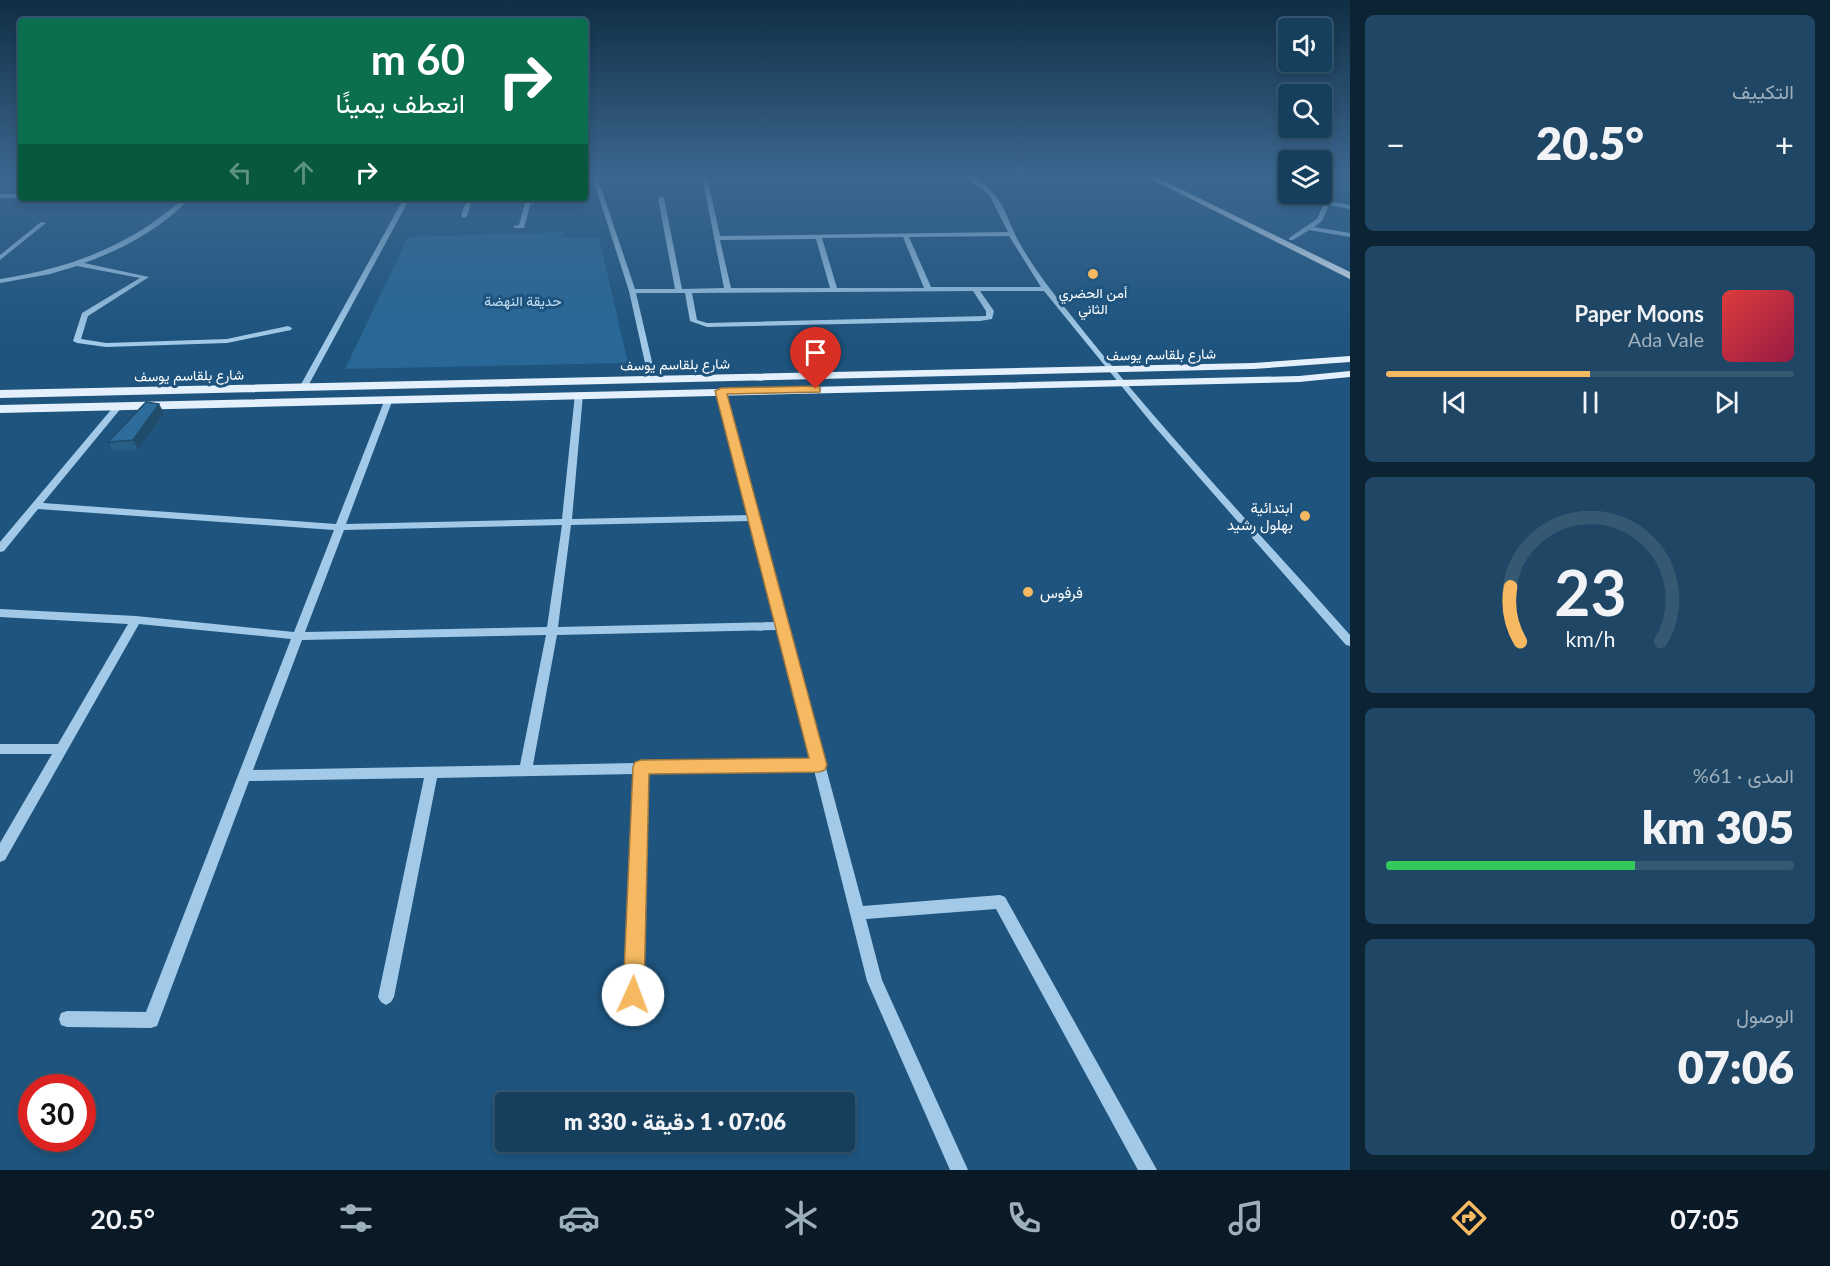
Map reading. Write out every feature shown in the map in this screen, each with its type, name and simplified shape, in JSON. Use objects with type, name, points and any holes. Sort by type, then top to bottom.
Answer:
[{"type":"main road","points":[[1259,231],[1350,276]]},
{"type":"main road","points":[[1274,231],[1350,267]]},
{"type":"main road","name":"شارع بلقاسم يوسف","points":[[0,394],[1111,370],[1253,366],[1350,359]]},
{"type":"main road","name":"شارع بلقاسم يوسف","points":[[0,409],[1299,379],[1350,374]]},
{"type":"street","points":[[0,258],[34,231]]},
{"type":"street","points":[[0,281],[77,264],[112,249],[144,231]]},
{"type":"street","points":[[303,388],[389,231]]},
{"type":"street","points":[[612,231],[632,291],[652,379]]},
{"type":"street","points":[[670,231],[684,291],[694,321],[707,325],[980,319],[989,316],[990,311],[976,290]]},
{"type":"street","points":[[715,231],[728,291]]},
{"type":"street","points":[[1010,231],[1046,289],[1121,383],[1350,642]]},
{"type":"street","points":[[1291,239],[1306,231]]},
{"type":"street","points":[[1325,231],[1350,235]]},
{"type":"street","points":[[717,238],[1011,234]]},
{"type":"street","points":[[905,235],[929,290]]},
{"type":"street","points":[[818,236],[834,291]]},
{"type":"street","points":[[77,264],[146,277],[85,315],[77,341],[106,345],[227,341],[288,328]]},
{"type":"street","points":[[632,291],[1046,289]]},
{"type":"street","points":[[721,391],[875,981],[958,1170]]},
{"type":"street","points":[[526,769],[552,631],[567,521],[579,394]]},
{"type":"street","points":[[67,1019],[151,1020],[389,399]]},
{"type":"street","points":[[0,549],[118,407]]},
{"type":"street","points":[[36,506],[340,527],[754,518]]},
{"type":"street","points":[[0,613],[136,620],[298,636],[782,626]]},
{"type":"street","points":[[0,856],[136,620]]},
{"type":"street","points":[[0,749],[62,749]]},
{"type":"street","points":[[244,776],[819,765]]},
{"type":"street","points":[[633,995],[641,767]]},
{"type":"street","points":[[386,997],[432,772]]},
{"type":"street","points":[[858,913],[1000,902],[1148,1170]]},
{"type":"green space","name":"حديقة النهضة","points":[[564,232],[563,238],[599,238],[628,363],[345,369],[408,237]]},
{"type":"building","points":[[146,402],[159,404],[133,440],[108,442]]},
{"type":"place","name":"أمن الحضري الثاني","points":[[1093,274]]},
{"type":"place","name":"ابتدائية بهلول رشيد","points":[[1305,516]]},
{"type":"place","name":"فرفوس","points":[[1028,592]]},
{"type":"route","points":[[633,995],[641,767],[819,765],[721,391],[816,389]]}]
